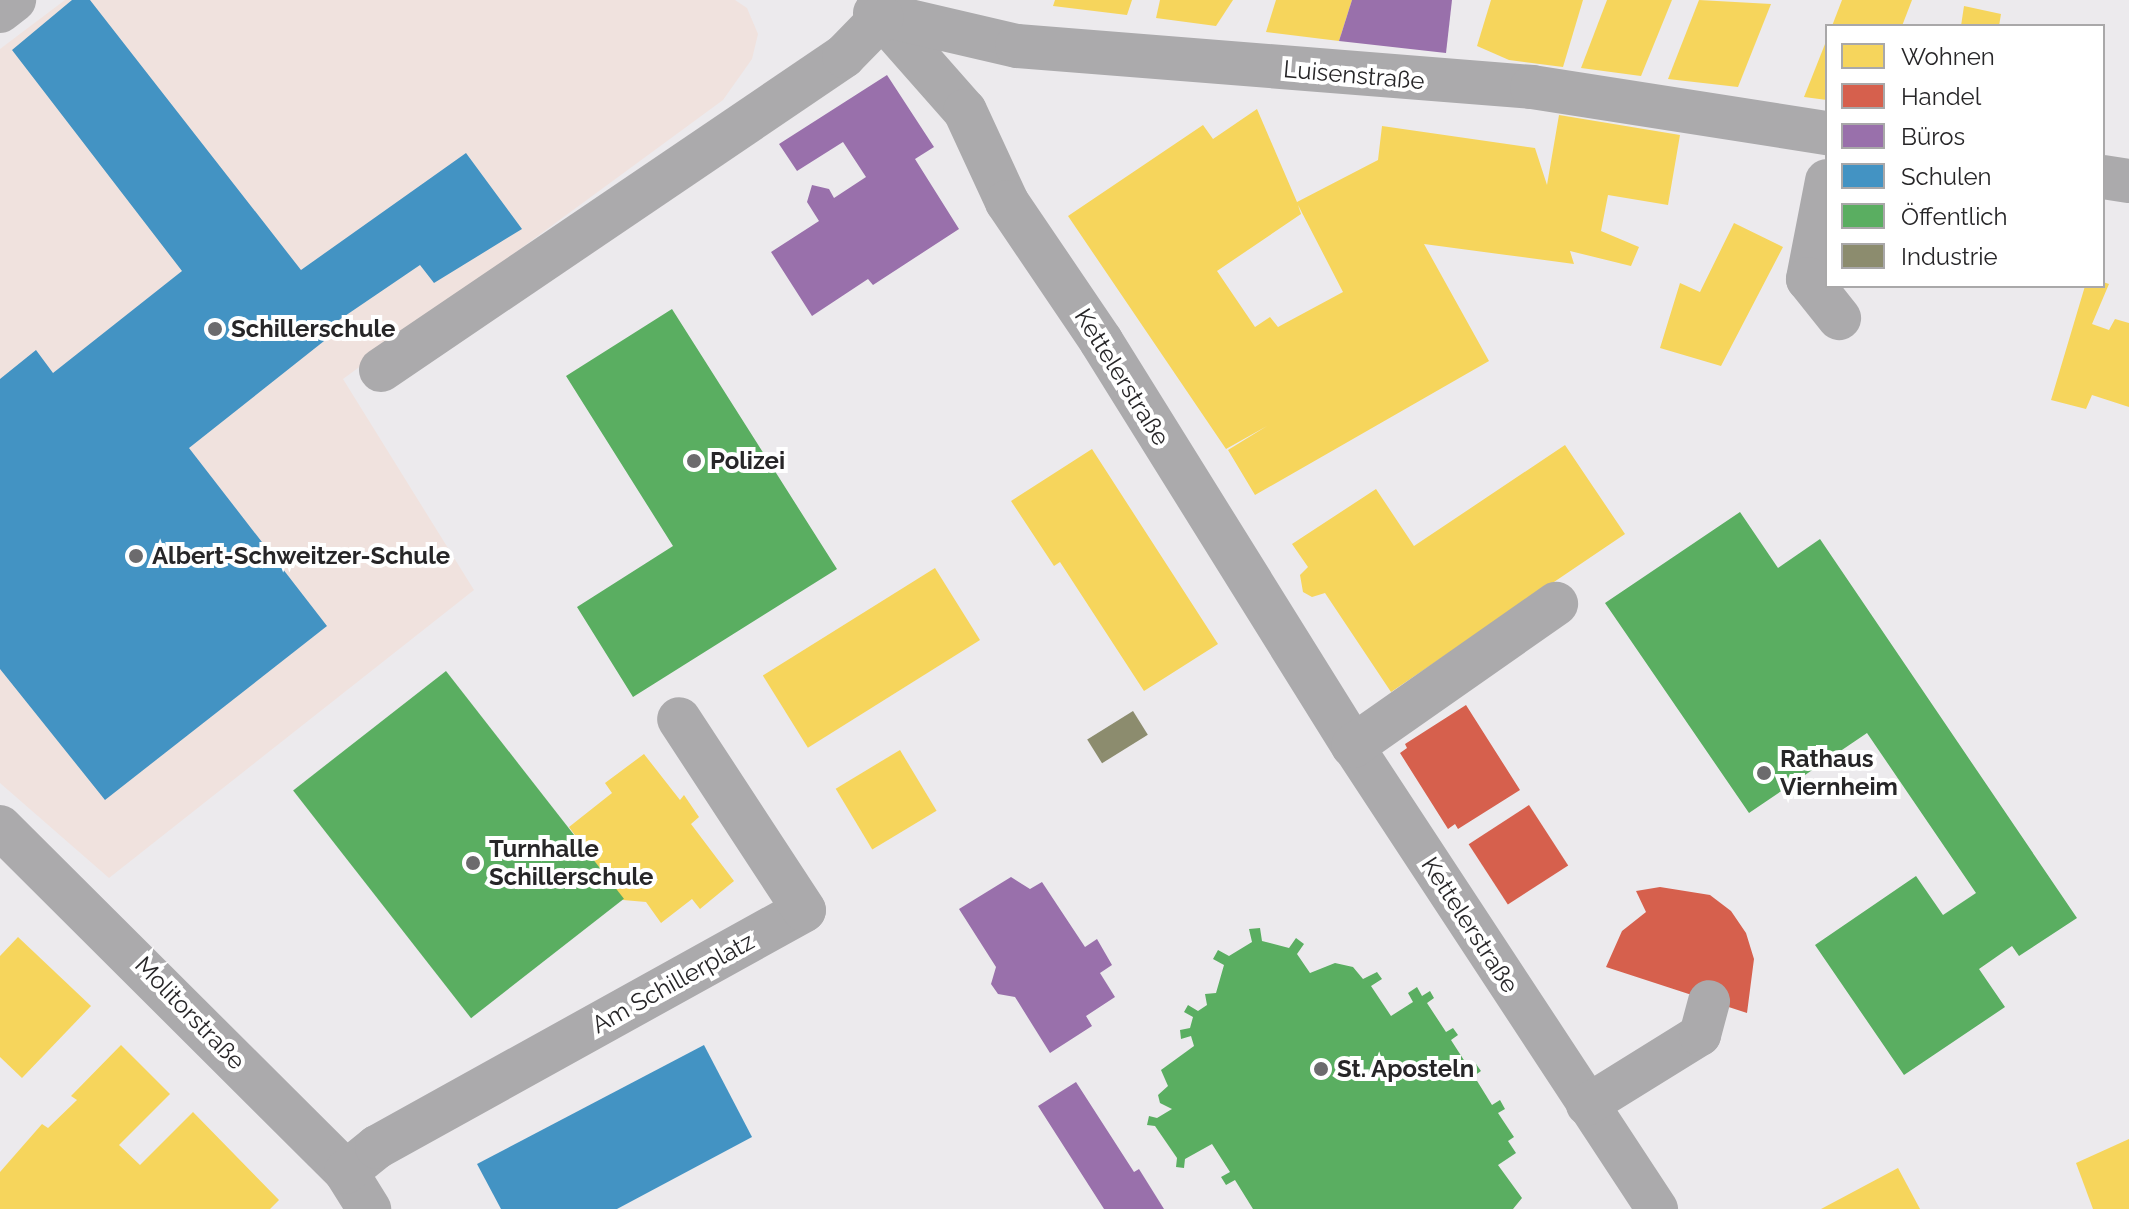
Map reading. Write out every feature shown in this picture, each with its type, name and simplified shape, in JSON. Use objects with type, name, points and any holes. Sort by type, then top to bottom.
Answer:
[{"type":"street","points":[[0,11],[14,0]]},
{"type":"street","points":[[381,370],[844,56],[870,6]]},
{"type":"street","name":"Luisenstraße","points":[[870,6],[1017,46],[1532,87],[1825,133]]},
{"type":"street","name":"Kettelerstraße","points":[[870,6],[965,111],[1007,202],[1101,341],[1353,746],[1657,1209]]},
{"type":"street","points":[[2105,177],[2129,181]]},
{"type":"street","points":[[1825,191],[1808,279],[1839,318]]},
{"type":"street","points":[[1353,746],[1556,604]]},
{"type":"street","name":"Am Schillerplatz","points":[[346,1172],[377,1147],[804,910],[679,719]]},
{"type":"street","name":"Molitorstraße","points":[[0,827],[346,1172],[369,1209]]},
{"type":"street","points":[[1587,1105],[1700,1035],[1709,1001]]},
{"type":"shaded area","name":"Schillerschule","points":[[65,0],[735,0],[747,8],[758,34],[752,59],[723,100],[343,379],[474,590],[109,878],[0,783],[0,49]]},
{"type":"building: Wohnen","points":[[1055,0],[1132,0],[1127,15],[1053,6]]},
{"type":"building: Wohnen","points":[[1160,0],[1233,0],[1216,26],[1156,18]]},
{"type":"building: Wohnen","points":[[1276,0],[1352,0],[1339,41],[1266,32]]},
{"type":"building: Wohnen","points":[[1491,0],[1583,0],[1563,67],[1509,60],[1477,46]]},
{"type":"building: Wohnen","points":[[1607,0],[1672,0],[1641,76],[1581,68]]},
{"type":"building: Wohnen","points":[[1699,0],[1771,4],[1738,87],[1668,79]]},
{"type":"building: Wohnen","points":[[1842,0],[1912,0],[1903,24],[1833,24]]},
{"type":"building: Wohnen","points":[[1964,6],[2001,14],[1999,24],[1961,24]]},
{"type":"building: Wohnen","points":[[1825,44],[1825,100],[1804,97]]},
{"type":"building: Wohnen","points":[[1257,109],[1297,202],[1378,160],[1382,126],[1535,148],[1547,185],[1559,115],[1680,135],[1668,205],[1608,195],[1601,231],[1639,247],[1631,266],[1570,251],[1574,264],[1424,244],[1489,361],[1255,495],[1228,450],[1267,426],[1226,449],[1068,216],[1203,125],[1213,139]],"holes":[[[1298,205],[1343,292],[1278,327],[1270,317],[1255,327],[1217,271],[1301,214]]]},
{"type":"building: Wohnen","points":[[1734,223],[1783,247],[1721,366],[1660,348],[1680,283],[1700,292]]},
{"type":"building: Wohnen","points":[[2105,283],[2109,284],[2092,324],[2109,330],[2115,319],[2129,323],[2129,407],[2092,395],[2086,409],[2051,400],[2084,288],[2105,288]]},
{"type":"building: Wohnen","points":[[1565,445],[1625,534],[1391,692],[1325,593],[1312,597],[1303,592],[1300,575],[1308,567],[1292,544],[1376,489],[1414,546]]},
{"type":"building: Wohnen","points":[[1092,449],[1218,644],[1144,691],[1060,562],[1054,566],[1011,501]]},
{"type":"building: Wohnen","points":[[935,568],[980,640],[808,748],[763,676]]},
{"type":"building: Wohnen","points":[[900,750],[937,811],[872,849],[836,789]]},
{"type":"building: Wohnen","points":[[644,754],[680,800],[684,795],[699,817],[691,824],[734,881],[700,909],[692,899],[661,923],[646,902],[623,900],[569,827],[612,793],[605,783]]},
{"type":"building: Wohnen","points":[[18,937],[91,1006],[22,1078],[0,1057],[0,956]]},
{"type":"building: Wohnen","points":[[121,1045],[170,1094],[119,1145],[140,1165],[193,1112],[279,1200],[270,1209],[0,1209],[0,1172],[42,1124],[48,1128],[77,1100],[71,1096]]},
{"type":"building: Wohnen","points":[[2129,1139],[2129,1209],[2093,1209],[2076,1163]]},
{"type":"building: Wohnen","points":[[1898,1168],[1920,1209],[1821,1209]]},
{"type":"building: Handel","points":[[1466,705],[1520,790],[1458,829],[1455,824],[1448,829],[1400,753],[1407,748],[1405,744]]},
{"type":"building: Handel","points":[[1529,805],[1568,865],[1508,905],[1469,844]]},
{"type":"building: Handel","points":[[1660,887],[1710,895],[1731,911],[1746,933],[1754,959],[1747,1013],[1606,967],[1622,931],[1646,912],[1636,891]]},
{"type":"building: Büros","points":[[1352,0],[1452,0],[1446,53],[1339,41]]},
{"type":"building: Büros","points":[[887,75],[934,147],[915,159],[959,229],[873,285],[868,279],[812,316],[771,252],[819,221],[807,202],[812,185],[829,189],[834,198],[866,177],[843,142],[797,171],[779,144]]},
{"type":"building: Büros","points":[[1011,877],[1030,889],[1042,882],[1085,947],[1097,939],[1112,965],[1100,973],[1115,997],[1086,1016],[1092,1026],[1050,1053],[1015,997],[998,994],[991,984],[996,967],[959,909]]},
{"type":"building: Büros","points":[[1076,1082],[1134,1172],[1139,1169],[1164,1209],[1104,1209],[1038,1106]]},
{"type":"building: Schulen","points":[[72,0],[90,0],[301,270],[466,153],[522,229],[434,283],[420,265],[339,320],[343,326],[189,448],[327,626],[105,800],[0,669],[0,379],[36,350],[53,373],[182,271],[12,50]]},
{"type":"building: Schulen","points":[[704,1045],[752,1137],[617,1209],[501,1209],[477,1164]]},
{"type":"building: Öffentlich","name":"Polizei","points":[[672,309],[837,569],[633,697],[577,607],[673,546],[566,376]]},
{"type":"building: Öffentlich","name":"Rathaus Viernheim","points":[[1740,512],[1778,568],[1820,539],[2077,918],[2019,956],[2012,946],[1979,969],[2005,1007],[1904,1075],[1815,945],[1916,876],[1943,915],[1976,893],[1867,733],[1749,813],[1605,603]]},
{"type":"building: Öffentlich","name":"Turnhalle Schillerschule","points":[[446,671],[624,899],[471,1018],[293,790]]},
{"type":"building: Öffentlich","name":"St. Aposteln","points":[[1260,928],[1262,941],[1289,948],[1296,938],[1304,944],[1297,954],[1310,973],[1335,963],[1353,967],[1363,979],[1377,972],[1382,979],[1371,986],[1391,1016],[1413,1002],[1408,993],[1417,987],[1422,996],[1430,991],[1434,998],[1427,1003],[1446,1032],[1453,1028],[1458,1035],[1451,1040],[1469,1068],[1476,1064],[1481,1071],[1474,1076],[1492,1105],[1500,1100],[1505,1109],[1498,1113],[1514,1137],[1508,1141],[1516,1153],[1498,1165],[1522,1198],[1513,1209],[1253,1209],[1235,1180],[1226,1185],[1221,1177],[1230,1172],[1212,1144],[1185,1159],[1184,1168],[1176,1167],[1177,1158],[1155,1126],[1147,1125],[1149,1116],[1157,1118],[1172,1109],[1160,1103],[1158,1095],[1168,1086],[1161,1070],[1194,1046],[1191,1036],[1181,1039],[1180,1030],[1190,1028],[1193,1017],[1184,1012],[1188,1005],[1198,1011],[1207,1005],[1205,994],[1216,993],[1224,965],[1213,959],[1218,950],[1229,956],[1252,942],[1249,929]]},
{"type":"building: Industrie","points":[[1133,711],[1148,735],[1102,763],[1087,740]]},
{"type":"place","name":"Schillerschule","points":[[215,329]]},
{"type":"place","name":"Polizei","points":[[694,461]]},
{"type":"place","name":"Albert-Schweitzer-Schule","points":[[136,556]]},
{"type":"place","name":"Rathaus Viernheim","points":[[1764,773]]},
{"type":"place","name":"Turnhalle Schillerschule","points":[[473,863]]},
{"type":"place","name":"St. Aposteln","points":[[1321,1069]]}]
